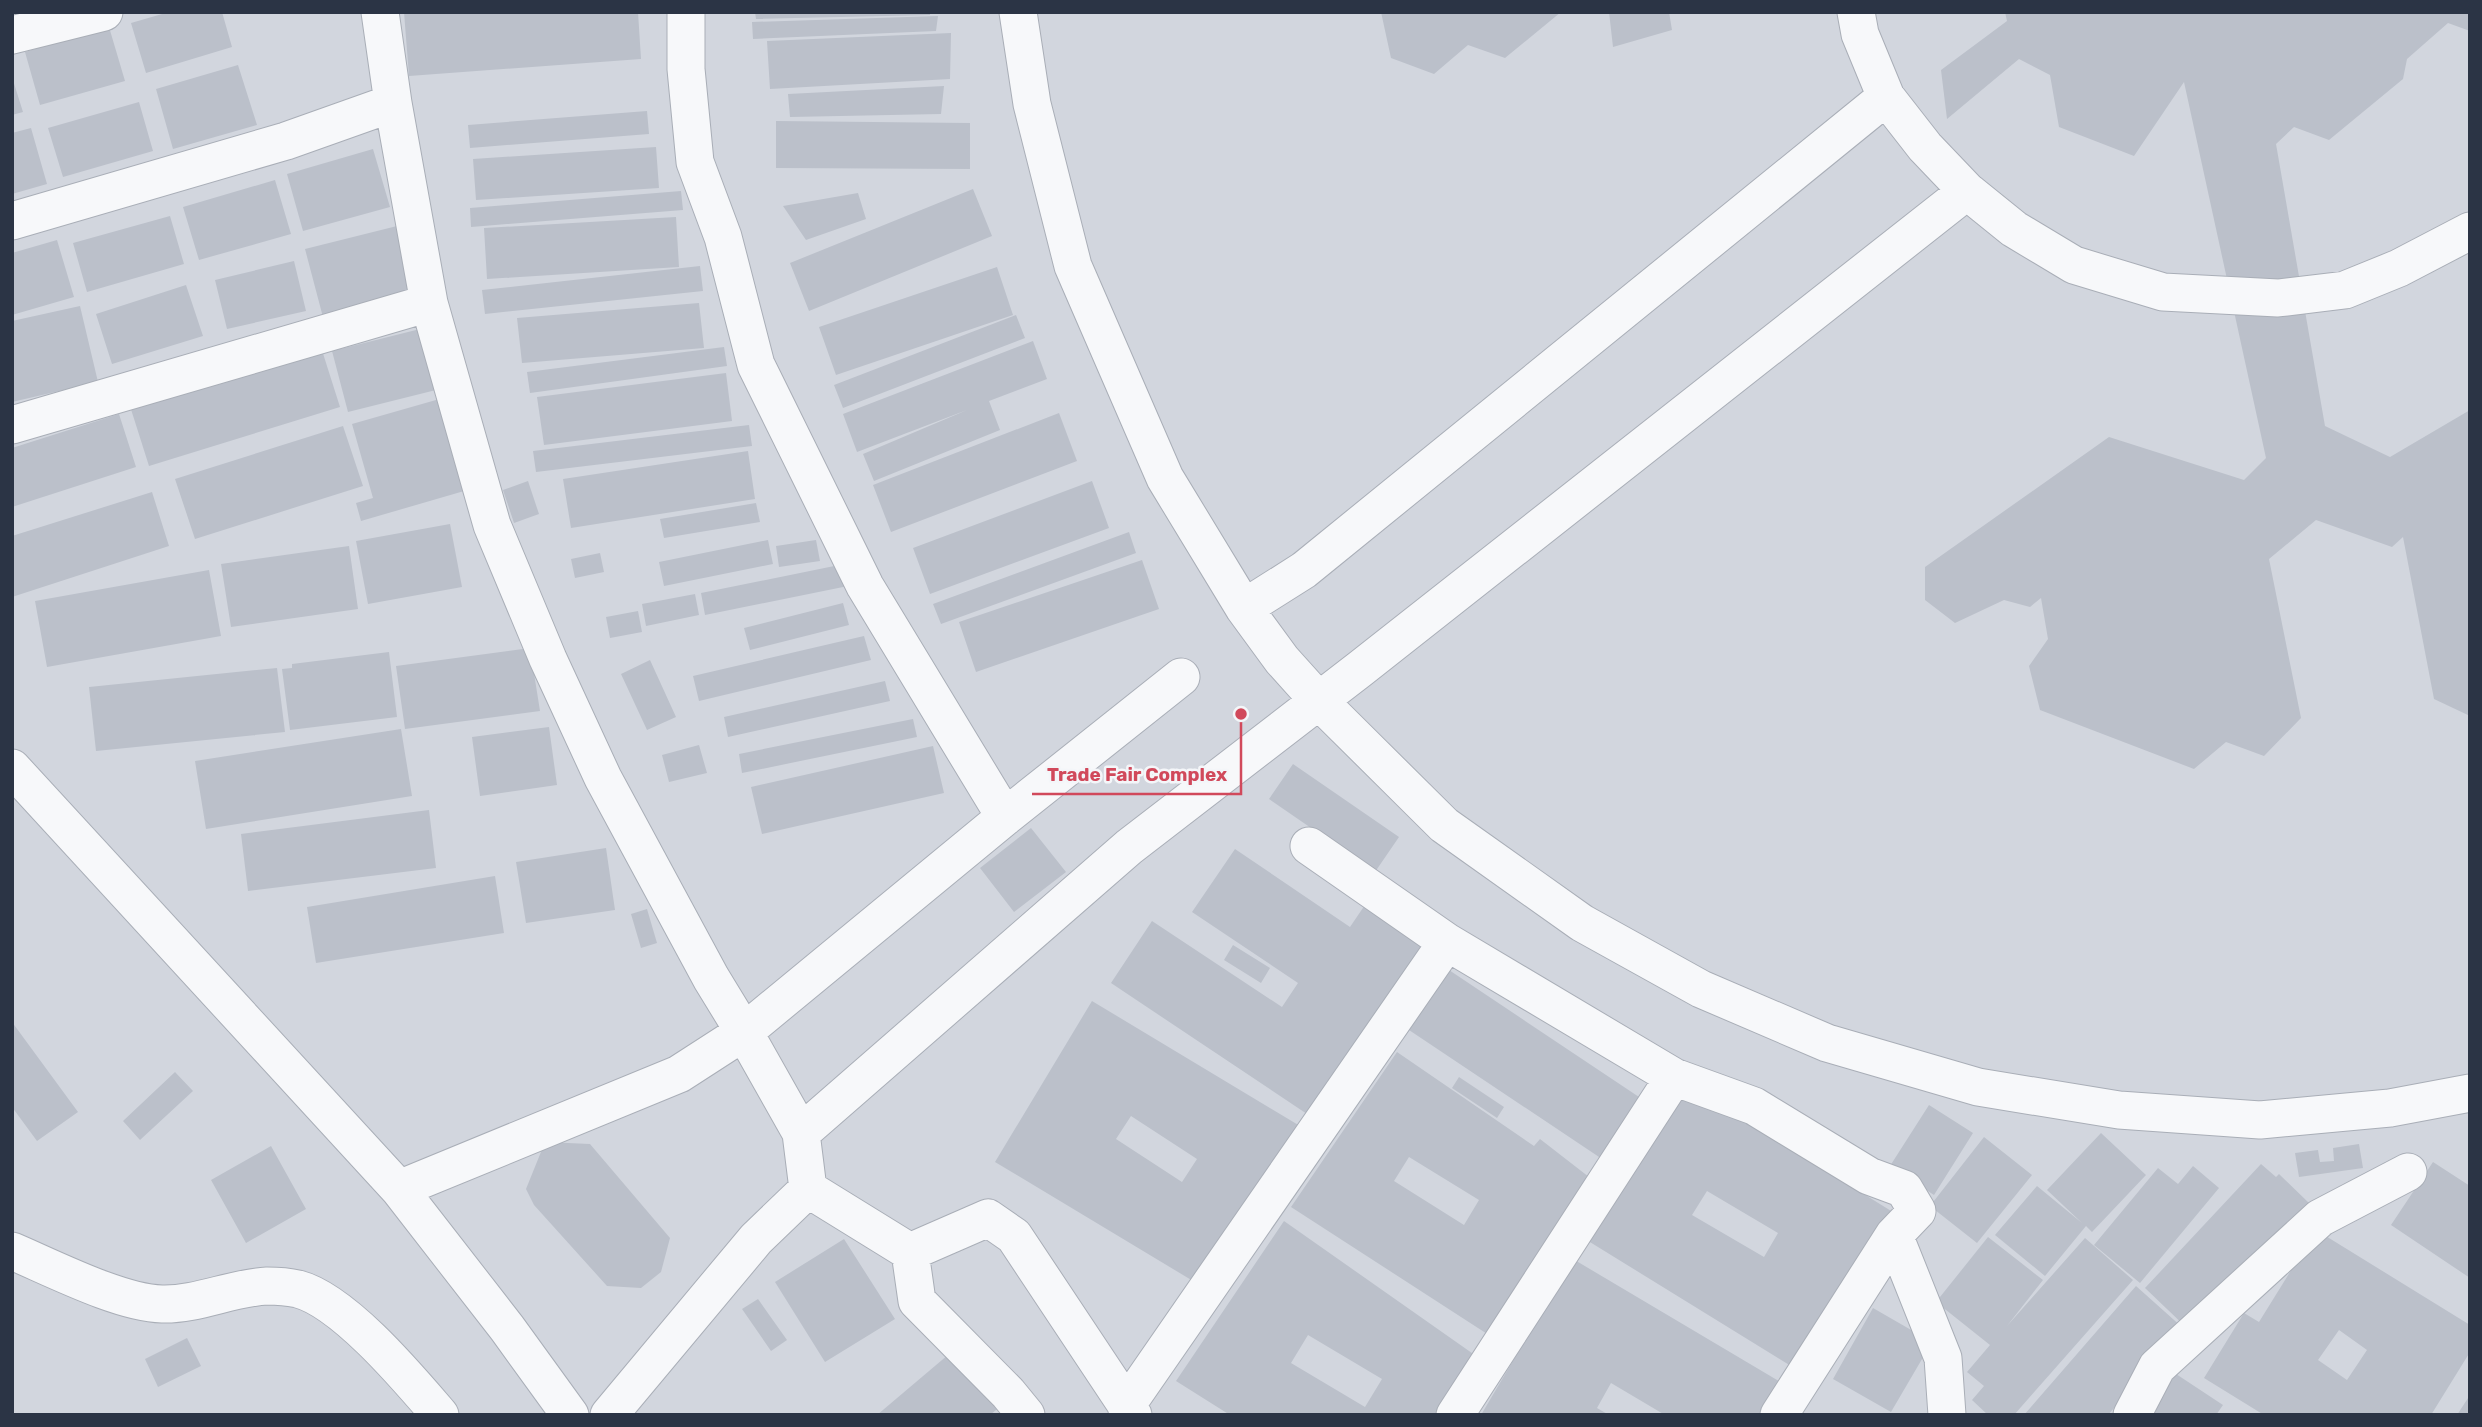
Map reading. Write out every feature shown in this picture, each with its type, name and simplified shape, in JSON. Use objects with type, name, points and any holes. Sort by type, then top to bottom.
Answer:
[{"type":"street","points":[[12,35],[104,12]]},
{"type":"street","points":[[380,12],[393,103],[429,303],[492,525],[548,659],[603,778],[710,978],[801,1133],[808,1189]]},
{"type":"street","points":[[686,12],[686,69],[695,162],[723,237],[756,365],[865,586],[1005,817]]},
{"type":"street","points":[[1018,12],[1031,104],[1073,267],[1165,478],[1244,608],[1282,660],[1318,700],[1444,825],[1582,923],[1700,989],[1827,1042],[1978,1087],[2119,1110],[2260,1120],[2390,1108],[2470,1093]]},
{"type":"street","points":[[1856,12],[1860,34],[1886,97],[1926,147],[1967,191],[2014,229],[2074,265],[2163,292],[2278,298],[2345,290],[2399,268],[2470,231]]},
{"type":"street","points":[[1244,608],[1304,570],[1886,97]]},
{"type":"street","points":[[12,221],[286,141],[393,103]]},
{"type":"street","points":[[801,1133],[1129,848],[1967,191]]},
{"type":"street","points":[[12,425],[429,303]]},
{"type":"street","points":[[398,1189],[679,1074],[744,1032],[1005,817],[1181,677]]},
{"type":"street","points":[[12,768],[398,1189],[507,1328],[570,1415]]},
{"type":"street","points":[[1309,846],[1447,942],[1674,1077],[1754,1106],[1869,1176],[1904,1189],[1917,1211],[1894,1235],[1779,1415]]},
{"type":"street","points":[[910,1252],[988,1218],[1014,1236],[1130,1410],[1447,942]]},
{"type":"street","points":[[1455,1415],[1674,1077]]},
{"type":"street","points":[[2132,1415],[2157,1367],[2320,1218],[2408,1172]]},
{"type":"street","points":[[808,1189],[910,1252]]},
{"type":"street","points":[[609,1415],[756,1239],[808,1189]]},
{"type":"street","points":[[1894,1235],[1943,1358],[1947,1415]]},
{"type":"street","points":[[12,1251],[86,1283],[138,1301],[162,1304],[187,1302],[266,1286],[299,1289],[332,1306],[371,1339],[440,1415]]},
{"type":"street","points":[[910,1252],[917,1301],[1009,1392],[1026,1415]]},
{"type":"shaded area","points":[[12,12],[2470,12],[2470,1415],[12,1415]]},
{"type":"building","points":[[169,12],[222,12],[232,47],[146,73],[131,23]]},
{"type":"building","points":[[404,12],[638,12],[641,59],[409,76]]},
{"type":"building","points":[[755,12],[930,12],[930,15],[756,19]]},
{"type":"building","points":[[1381,12],[1561,12],[1505,58],[1468,45],[1434,74],[1391,58]]},
{"type":"building","points":[[1609,12],[1669,12],[1672,30],[1613,47]]},
{"type":"building","points":[[2005,12],[2470,12],[2470,31],[2448,23],[2407,59],[2403,79],[2329,140],[2294,127],[2276,144],[2325,426],[2390,457],[2470,410],[2470,716],[2434,699],[2403,537],[2392,547],[2316,520],[2269,559],[2301,718],[2264,756],[2226,742],[2194,769],[2040,710],[2029,666],[2048,639],[2041,598],[2030,607],[2004,600],[1955,623],[1925,600],[1925,567],[2109,437],[2244,480],[2266,458],[2184,82],[2134,156],[2059,127],[2050,75],[2019,59],[1947,119],[1941,70],[2007,21]]},
{"type":"building","points":[[938,16],[936,31],[753,39],[752,22]]},
{"type":"building","points":[[109,27],[125,81],[40,105],[25,52]]},
{"type":"building","points":[[951,33],[950,79],[770,89],[767,41]]},
{"type":"building","points":[[238,65],[257,125],[173,149],[156,89]]},
{"type":"building","points":[[12,77],[23,112],[12,115]]},
{"type":"building","points":[[944,86],[941,114],[790,117],[788,94]]},
{"type":"building","points":[[139,102],[153,151],[63,177],[48,128]]},
{"type":"building","points":[[647,111],[649,134],[470,148],[468,125]]},
{"type":"building","points":[[776,121],[970,123],[970,169],[776,168]]},
{"type":"building","points":[[31,128],[47,184],[12,194],[12,133]]},
{"type":"building","points":[[656,147],[659,188],[476,200],[473,159]]},
{"type":"building","points":[[373,149],[390,207],[303,231],[287,174]]},
{"type":"building","points":[[275,180],[291,234],[199,260],[183,207]]},
{"type":"building","points":[[973,189],[992,236],[809,311],[790,263]]},
{"type":"building","points":[[681,191],[683,210],[471,227],[470,208]]},
{"type":"building","points":[[858,193],[866,219],[806,240],[783,206]]},
{"type":"building","points":[[170,216],[184,264],[87,292],[73,243]]},
{"type":"building","points":[[676,217],[679,267],[487,279],[484,228]]},
{"type":"building","points":[[397,226],[416,297],[324,321],[305,249]]},
{"type":"building","points":[[57,240],[74,297],[12,315],[12,253]]},
{"type":"building","points":[[294,261],[306,311],[227,329],[215,280]]},
{"type":"building","points":[[700,266],[703,291],[485,314],[482,290]]},
{"type":"building","points":[[997,267],[1013,315],[836,375],[819,327]]},
{"type":"building","points":[[186,285],[203,336],[112,364],[96,314]]},
{"type":"building","points":[[699,303],[704,348],[522,363],[517,318]]},
{"type":"building","points":[[80,306],[98,382],[12,402],[12,321]]},
{"type":"building","points":[[1016,315],[1025,338],[843,408],[834,385]]},
{"type":"building","points":[[424,328],[440,389],[348,412],[332,351]]},
{"type":"building","points":[[1033,341],[1047,379],[989,401],[1000,430],[874,481],[863,454],[967,410],[857,452],[843,414]]},
{"type":"building","points":[[320,344],[340,407],[149,466],[129,403]]},
{"type":"building","points":[[724,347],[727,366],[530,393],[527,372]]},
{"type":"building","points":[[726,373],[732,421],[544,445],[537,397]]},
{"type":"building","points":[[443,398],[471,489],[361,521],[356,503],[373,498],[352,424]]},
{"type":"building","points":[[1059,413],[1077,461],[891,532],[873,485]]},
{"type":"building","points":[[119,414],[136,467],[12,507],[12,448]]},
{"type":"building","points":[[749,425],[752,446],[536,472],[533,451]]},
{"type":"building","points":[[343,426],[363,486],[195,539],[175,479]]},
{"type":"building","points":[[748,451],[755,499],[571,528],[563,479]]},
{"type":"building","points":[[528,481],[539,514],[514,523],[503,490]]},
{"type":"building","points":[[1092,481],[1109,528],[930,594],[913,548]]},
{"type":"building","points":[[152,492],[169,546],[12,597],[12,536]]},
{"type":"building","points":[[756,503],[760,522],[664,538],[660,519]]},
{"type":"building","points":[[450,524],[462,587],[368,604],[356,541]]},
{"type":"building","points":[[1129,532],[1136,553],[941,624],[933,604]]},
{"type":"building","points":[[768,540],[773,564],[664,586],[659,562]]},
{"type":"building","points":[[816,540],[820,561],[779,567],[776,546]]},
{"type":"building","points":[[349,546],[358,609],[231,627],[221,564]]},
{"type":"building","points":[[600,553],[604,572],[575,578],[571,559]]},
{"type":"building","points":[[1142,560],[1159,609],[976,672],[959,622]]},
{"type":"building","points":[[849,563],[853,585],[705,615],[701,593]]},
{"type":"building","points":[[209,570],[221,636],[47,667],[35,601]]},
{"type":"building","points":[[695,594],[699,615],[646,626],[642,604]]},
{"type":"building","points":[[843,603],[849,625],[750,650],[744,628]]},
{"type":"building","points":[[638,611],[642,632],[610,638],[606,617]]},
{"type":"building","points":[[864,636],[871,660],[699,701],[693,676]]},
{"type":"building","points":[[530,648],[540,711],[405,729],[396,666]]},
{"type":"building","points":[[389,652],[397,717],[290,730],[282,669],[292,668],[292,664]]},
{"type":"building","points":[[650,660],[676,717],[647,730],[621,674]]},
{"type":"building","points":[[277,668],[285,732],[96,751],[89,687]]},
{"type":"building","points":[[885,681],[890,701],[728,737],[724,717]]},
{"type":"building","points":[[913,719],[917,737],[742,773],[739,754]]},
{"type":"building","points":[[549,727],[557,785],[480,796],[472,737]]},
{"type":"building","points":[[401,729],[412,796],[206,829],[195,761]]},
{"type":"building","points":[[699,745],[707,773],[669,782],[662,755]]},
{"type":"building","points":[[933,746],[944,793],[762,834],[751,787]]},
{"type":"building","points":[[1293,764],[1399,837],[1375,872],[1269,799]]},
{"type":"building","points":[[429,810],[436,868],[248,891],[241,834]]},
{"type":"building","points":[[1031,828],[1066,872],[1014,912],[980,868]]},
{"type":"building","points":[[606,848],[615,910],[526,923],[516,862]]},
{"type":"building","points":[[1235,849],[1350,927],[1369,899],[1432,942],[1313,1118],[1111,983],[1152,921],[1282,1007],[1298,983],[1192,912]]},
{"type":"building","points":[[495,876],[504,933],[316,963],[307,907]]},
{"type":"building","points":[[647,909],[657,943],[641,948],[631,914]]},
{"type":"building","points":[[1233,945],[1270,968],[1261,983],[1224,960]]},
{"type":"building","points":[[1446,968],[1651,1105],[1611,1165],[1406,1028]]},
{"type":"building","points":[[1092,1001],[1300,1126],[1203,1287],[995,1162]],"holes":[[[1131,1116],[1197,1159],[1182,1182],[1116,1139]]]},
{"type":"building","points":[[12,1022],[78,1112],[37,1141],[12,1107]]},
{"type":"building","points":[[1397,1052],[1534,1146],[1540,1139],[1598,1184],[1495,1339],[1291,1207]],"holes":[[[1409,1157],[1479,1200],[1464,1225],[1394,1181]]]},
{"type":"building","points":[[175,1072],[193,1091],[140,1140],[123,1121]]},
{"type":"building","points":[[1459,1077],[1504,1107],[1497,1118],[1452,1088]]},
{"type":"building","points":[[1683,1082],[1896,1214],[1799,1371],[1585,1239]],"holes":[[[1707,1191],[1778,1233],[1764,1257],[1692,1215]]]},
{"type":"building","points":[[1929,1105],[1973,1133],[1934,1195],[1890,1166]]},
{"type":"building","points":[[2101,1133],[2146,1175],[2092,1232],[2086,1226],[2045,1276],[1995,1235],[2037,1186],[2082,1223],[2047,1190]]},
{"type":"building","points":[[1984,1137],[2032,1175],[1977,1243],[1930,1206]]},
{"type":"building","points":[[545,1142],[590,1144],[670,1238],[661,1272],[641,1288],[607,1286],[534,1205],[526,1189]]},
{"type":"building","points":[[2359,1144],[2363,1168],[2299,1177],[2295,1153],[2318,1150],[2320,1162],[2334,1161],[2333,1148]]},
{"type":"building","points":[[271,1146],[306,1209],[246,1243],[211,1180]]},
{"type":"building","points":[[2433,1162],[2470,1186],[2470,1278],[2391,1225]]},
{"type":"building","points":[[2261,1164],[2276,1177],[2279,1174],[2309,1203],[2190,1331],[2145,1288]]},
{"type":"building","points":[[2193,1166],[2219,1188],[2140,1283],[2094,1245],[2158,1168],[2178,1184]]},
{"type":"building","points":[[1284,1221],[1479,1358],[1443,1415],[1230,1415],[1176,1381]],"holes":[[[1308,1335],[1382,1379],[1365,1407],[1291,1363]]]},
{"type":"building","points":[[2316,1230],[2470,1325],[2470,1352],[2431,1415],[2264,1415],[2204,1378],[2244,1313],[2259,1322]],"holes":[[[2339,1330],[2367,1350],[2347,1380],[2318,1360]]]},
{"type":"building","points":[[1988,1237],[2043,1280],[2007,1326],[2085,1238],[2133,1280],[2014,1415],[1988,1415],[1972,1400],[1984,1386],[1967,1372],[1990,1345],[1936,1302]]},
{"type":"building","points":[[844,1239],[895,1319],[825,1362],[775,1282]]},
{"type":"building","points":[[1573,1259],[1782,1383],[1763,1415],[1665,1415],[1611,1383],[1597,1408],[1609,1415],[1481,1415]]},
{"type":"building","points":[[2136,1286],[2183,1328],[2108,1415],[2024,1415]]},
{"type":"building","points":[[758,1299],[787,1340],[771,1351],[742,1309]]},
{"type":"building","points":[[1873,1308],[1932,1342],[1891,1412],[1833,1379]]},
{"type":"building","points":[[187,1338],[201,1366],[158,1387],[145,1359]]},
{"type":"building","points":[[955,1349],[1002,1405],[990,1415],[877,1415]]},
{"type":"building","points":[[2170,1370],[2223,1405],[2216,1415],[2140,1415]]},
{"type":"building","points":[[2470,1395],[2470,1415],[2457,1415]]},
{"type":"place","name":"Trade Fair Complex","points":[[1241,714]]}]
